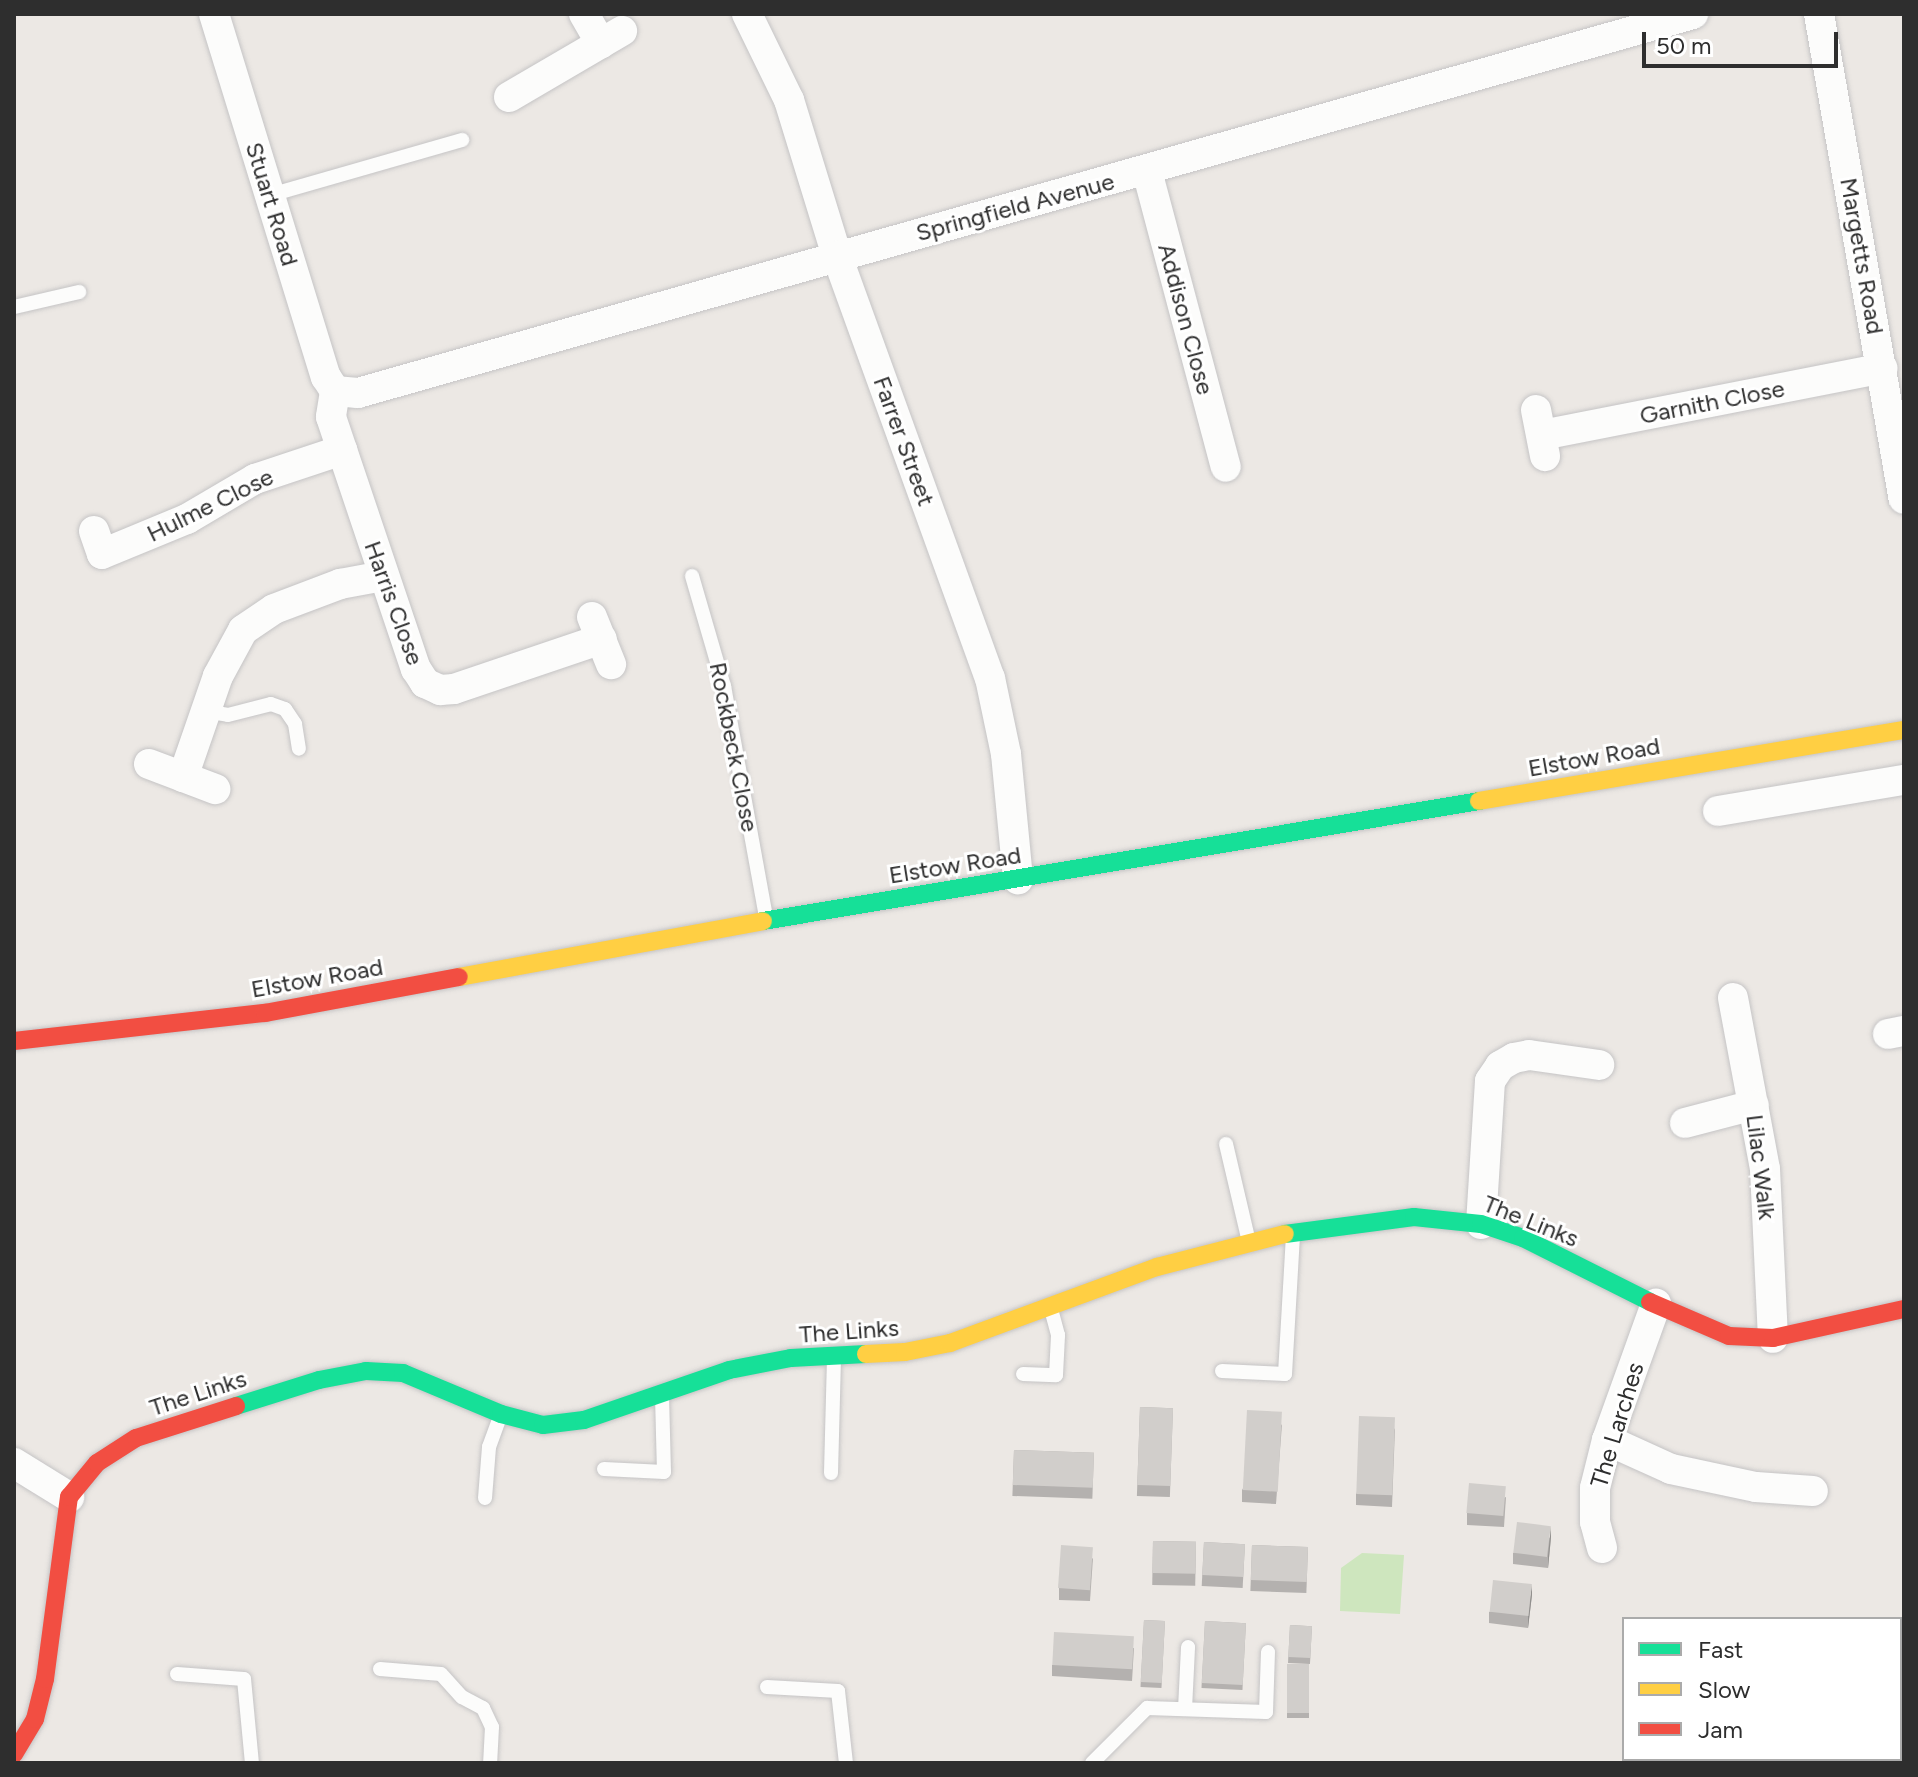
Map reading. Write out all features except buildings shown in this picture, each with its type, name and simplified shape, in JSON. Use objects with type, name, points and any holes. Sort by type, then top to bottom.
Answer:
[{"type":"street","name":"Stuart Road","points":[[214,14],[326,377],[335,391]]},
{"type":"street","points":[[509,97],[611,37],[584,14]]},
{"type":"street","name":"Springfield Avenue","points":[[335,391],[358,393],[1693,14]]},
{"type":"street","name":"Margetts Road","points":[[1819,14],[1904,499]]},
{"type":"street","name":"Farrer Street","points":[[757,18],[789,100],[837,256],[990,678],[1006,754],[1018,879]]},
{"type":"street","name":"Addison Close","points":[[1147,171],[1226,467]]},
{"type":"street","name":"Garnith Close","points":[[1541,434],[1882,368]]},
{"type":"street","name":"Harris Close","points":[[335,391],[331,417],[383,576],[416,669],[425,683],[440,690],[476,682],[601,640]]},
{"type":"street","name":"Hulme Close","points":[[94,531],[102,554],[187,519],[255,479],[342,450]]},
{"type":"street","points":[[183,777],[218,676],[243,630],[274,609],[340,584],[383,576]]},
{"type":"street","name":"Elstow Road","points":[[14,1041],[265,1013],[767,920],[1904,730]]},
{"type":"street","points":[[149,764],[215,789]]},
{"type":"street","points":[[1718,811],[1756,818],[1904,780]]},
{"type":"street","name":"Lilac Walk","points":[[1733,998],[1753,1040],[1754,1105],[1765,1169],[1773,1338]]},
{"type":"street","points":[[1481,1224],[1488,1095],[1490,1081],[1500,1066],[1514,1058],[1529,1055],[1599,1065]]},
{"type":"street","points":[[1685,1123],[1754,1105]]},
{"type":"street","name":"The Links","points":[[69,1497],[97,1463],[136,1438],[319,1380],[350,1374],[403,1373],[501,1414],[543,1425],[584,1420],[729,1370],[791,1358],[905,1352],[950,1343],[1157,1267],[1249,1242],[1293,1232],[1414,1217],[1481,1224],[1523,1238],[1656,1304],[1729,1336],[1773,1338],[1904,1309]]},
{"type":"street","name":"The Larches","points":[[1602,1548],[1595,1522],[1595,1488],[1607,1440],[1656,1304]]},
{"type":"street","points":[[1607,1440],[1671,1469],[1756,1487],[1813,1490]]},
{"type":"street","points":[[14,1463],[69,1497],[45,1679],[35,1719],[20,1757]]},
{"type":"lane","points":[[270,195],[462,140]]},
{"type":"lane","points":[[14,307],[79,292]]},
{"type":"lane","name":"Rockbeck Close","points":[[692,576],[724,686],[767,920]]},
{"type":"lane","points":[[206,711],[228,715],[271,704],[285,709],[295,724],[299,749]]},
{"type":"lane","points":[[1226,1144],[1249,1242]]},
{"type":"lane","points":[[1222,1371],[1285,1374],[1293,1232]]},
{"type":"lane","points":[[1023,1374],[1056,1375],[1058,1335],[1050,1304]]},
{"type":"lane","points":[[831,1473],[834,1358]]},
{"type":"lane","points":[[604,1469],[664,1472],[662,1392]]},
{"type":"lane","points":[[485,1498],[489,1447],[501,1414]]},
{"type":"lane","points":[[1185,1709],[1188,1647]]},
{"type":"lane","points":[[1092,1763],[1147,1708],[1266,1712],[1268,1652]]},
{"type":"lane","points":[[380,1669],[441,1674],[462,1697],[483,1708],[492,1727],[490,1763]]},
{"type":"lane","points":[[177,1674],[244,1679],[252,1763]]},
{"type":"lane","points":[[767,1687],[838,1691],[846,1763]]},
{"type":"green space","points":[[1362,1553],[1404,1555],[1400,1614],[1340,1611],[1341,1568]]},
{"type":"traffic: fast","points":[[763,921],[1479,801]]},
{"type":"traffic: fast","points":[[1285,1234],[1414,1217],[1481,1224],[1523,1238],[1650,1302]]},
{"type":"traffic: fast","points":[[236,1406],[319,1380],[366,1371],[403,1373],[501,1414],[543,1425],[584,1420],[729,1370],[791,1358],[866,1354]]},
{"type":"traffic: slow","points":[[1479,801],[1904,730]]},
{"type":"traffic: slow","points":[[459,977],[763,921]]},
{"type":"traffic: slow","points":[[866,1354],[905,1352],[950,1343],[1157,1267],[1285,1234]]},
{"type":"traffic: jam","points":[[14,1041],[265,1013],[459,977]]},
{"type":"traffic: jam","points":[[1650,1302],[1729,1336],[1773,1338],[1904,1309]]},
{"type":"traffic: jam","points":[[14,1754],[35,1719],[45,1679],[69,1497],[97,1463],[136,1438],[236,1406]]}]
